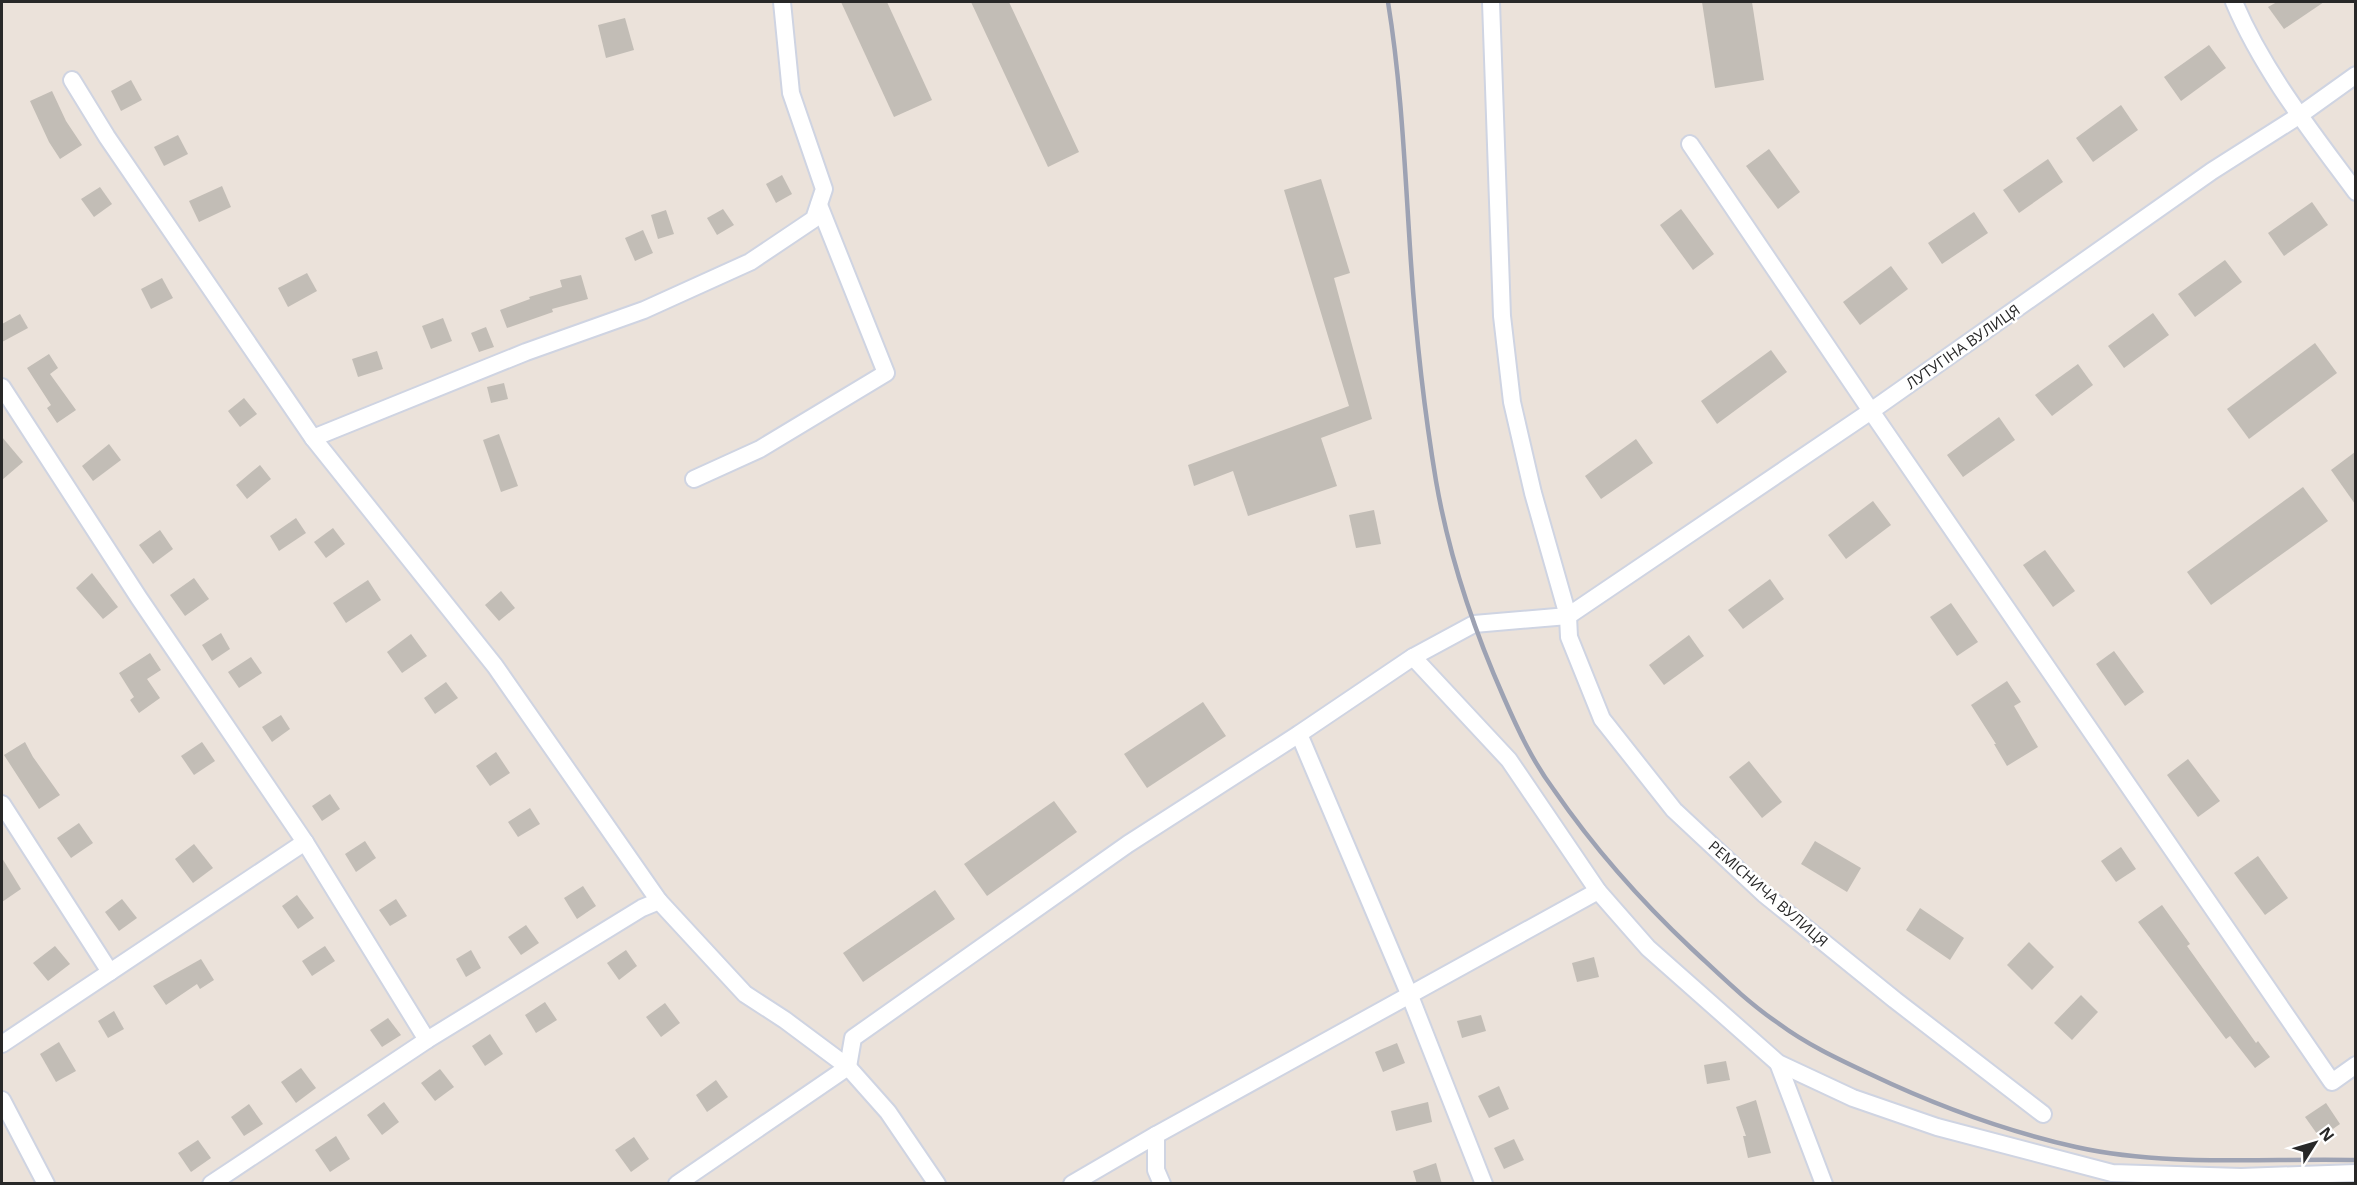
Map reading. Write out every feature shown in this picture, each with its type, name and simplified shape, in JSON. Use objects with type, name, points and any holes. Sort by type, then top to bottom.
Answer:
[{"type":"street","points":[[313,438],[526,352],[644,310],[750,261],[814,219],[824,189],[791,93],[783,2]]},
{"type":"street","name":"РЕМІСНИЧА ВУЛИЦЯ","points":[[1491,2],[1502,316],[1512,402],[1533,493],[1569,616],[1569,637],[1602,719],[1674,810],[1764,894],[1895,1000],[2043,1114]]},
{"type":"street","points":[[2234,2],[2249,37],[2300,115],[2355,192]]},
{"type":"street","name":"ЛУТУГІНА ВУЛИЦЯ","points":[[1569,616],[1871,411],[2212,171],[2300,115],[2355,75]]},
{"type":"street","points":[[72,80],[107,137],[313,438],[495,666],[659,901],[745,994],[785,1020],[848,1067],[888,1112],[938,1184]]},
{"type":"street","points":[[1690,144],[2332,1082],[2355,1065]]},
{"type":"street","points":[[694,479],[760,449],[886,373],[819,205]]},
{"type":"street","points":[[2,387],[139,598],[305,842],[427,1040]]},
{"type":"street","points":[[677,1184],[848,1067],[853,1038],[1128,844],[1299,734],[1413,657],[1474,624],[1569,616]]},
{"type":"street","points":[[1413,657],[1509,760],[1598,891],[1648,948],[1778,1063],[1853,1098],[1937,1127],[2112,1173],[2241,1177],[2355,1173]]},
{"type":"street","points":[[1299,734],[1410,996],[1484,1184]]},
{"type":"street","points":[[2,804],[110,972]]},
{"type":"street","points":[[2,1044],[305,842]]},
{"type":"street","points":[[1072,1184],[1156,1135],[1598,891]]},
{"type":"street","points":[[211,1184],[427,1040],[642,908],[659,901]]},
{"type":"street","points":[[1778,1063],[1824,1184]]},
{"type":"street","points":[[2,1100],[46,1184]]},
{"type":"street","points":[[1156,1135],[1156,1170],[1161,1184]]},
{"type":"building","points":[[841,2],[887,2],[932,100],[894,117]]},
{"type":"building","points":[[971,2],[1009,2],[1079,152],[1048,167]]},
{"type":"building","points":[[1702,2],[1752,2],[1764,80],[1715,88]]},
{"type":"building","points":[[2277,2],[2324,2],[2284,29],[2268,7]]},
{"type":"building","points":[[625,18],[634,50],[606,58],[598,25]]},
{"type":"building","points":[[2209,45],[2226,68],[2181,101],[2164,77]]},
{"type":"building","points":[[131,80],[142,100],[121,111],[111,91]]},
{"type":"building","points":[[52,91],[66,121],[82,145],[60,159],[49,142],[30,101]]},
{"type":"building","points":[[2121,105],[2138,130],[2093,162],[2076,138]]},
{"type":"building","points":[[178,135],[188,154],[164,166],[154,147]]},
{"type":"building","points":[[1769,149],[1800,192],[1778,209],[1746,166]]},
{"type":"building","points":[[2048,159],[2063,182],[2019,213],[2003,190]]},
{"type":"building","points":[[782,175],[792,194],[776,203],[766,184]]},
{"type":"building","points":[[1321,179],[1350,273],[1334,278],[1372,419],[1321,438],[1337,486],[1248,516],[1233,471],[1194,486],[1188,465],[1349,406],[1284,190]]},
{"type":"building","points":[[222,186],[231,207],[199,222],[189,201]]},
{"type":"building","points":[[100,187],[112,204],[94,217],[81,199]]},
{"type":"building","points":[[2312,202],[2328,225],[2284,256],[2268,233]]},
{"type":"building","points":[[723,209],[734,225],[717,235],[707,218]]},
{"type":"building","points":[[1681,209],[1714,254],[1693,270],[1660,225]]},
{"type":"building","points":[[666,210],[674,234],[658,239],[651,215]]},
{"type":"building","points":[[1974,212],[1988,233],[1942,264],[1928,243]]},
{"type":"building","points":[[643,230],[653,253],[635,261],[625,238]]},
{"type":"building","points":[[2225,260],[2242,282],[2195,317],[2178,294]]},
{"type":"building","points":[[1891,266],[1908,289],[1860,325],[1843,302]]},
{"type":"building","points":[[307,273],[317,291],[288,307],[278,288]]},
{"type":"building","points":[[581,275],[588,299],[552,309],[553,312],[507,328],[500,310],[530,299],[529,297],[562,287],[560,280]]},
{"type":"building","points":[[162,278],[173,298],[151,309],[141,289]]},
{"type":"building","points":[[2153,313],[2169,335],[2124,368],[2108,346]]},
{"type":"building","points":[[20,314],[28,328],[2,342],[2,324]]},
{"type":"building","points":[[443,318],[452,341],[431,349],[422,326]]},
{"type":"building","points":[[486,327],[494,347],[479,352],[471,333]]},
{"type":"building","points":[[2315,343],[2337,373],[2249,439],[2227,409]]},
{"type":"building","points":[[1771,350],[1787,372],[1717,424],[1701,401]]},
{"type":"building","points":[[377,351],[383,369],[358,377],[352,359]]},
{"type":"building","points":[[49,354],[58,368],[50,374],[76,410],[57,423],[47,408],[51,405],[27,368]]},
{"type":"building","points":[[2078,364],[2093,385],[2052,416],[2035,395]]},
{"type":"building","points":[[504,383],[508,399],[491,403],[487,387]]},
{"type":"building","points":[[244,398],[257,414],[240,427],[228,411]]},
{"type":"building","points":[[1999,417],[2015,440],[1963,477],[1947,455]]},
{"type":"building","points":[[499,434],[518,486],[501,492],[483,440]]},
{"type":"building","points":[[2,437],[23,462],[2,480]]},
{"type":"building","points":[[1636,439],[1653,463],[1601,499],[1585,476]]},
{"type":"building","points":[[109,444],[121,460],[93,481],[82,466]]},
{"type":"building","points":[[2355,452],[2355,504],[2331,470]]},
{"type":"building","points":[[260,465],[271,479],[247,499],[236,485]]},
{"type":"building","points":[[2303,487],[2328,521],[2211,605],[2187,572]]},
{"type":"building","points":[[1873,501],[1891,525],[1846,559],[1828,535]]},
{"type":"building","points":[[1374,510],[1381,544],[1356,548],[1349,515]]},
{"type":"building","points":[[296,518],[306,533],[279,551],[270,536]]},
{"type":"building","points":[[333,528],[345,544],[326,558],[314,542]]},
{"type":"building","points":[[160,530],[173,549],[153,564],[139,545]]},
{"type":"building","points":[[2045,550],[2075,591],[2053,607],[2023,565]]},
{"type":"building","points":[[92,573],[118,607],[103,619],[76,588]]},
{"type":"building","points":[[194,578],[209,599],[185,616],[170,595]]},
{"type":"building","points":[[1770,579],[1784,599],[1743,629],[1728,610]]},
{"type":"building","points":[[368,580],[381,600],[346,623],[333,603]]},
{"type":"building","points":[[501,591],[515,608],[499,621],[485,605]]},
{"type":"building","points":[[1951,603],[1978,642],[1957,656],[1930,617]]},
{"type":"building","points":[[221,633],[230,649],[212,661],[202,645]]},
{"type":"building","points":[[411,634],[427,656],[402,673],[387,652]]},
{"type":"building","points":[[1689,635],[1704,656],[1664,685],[1649,665]]},
{"type":"building","points":[[2114,651],[2144,692],[2125,706],[2096,664]]},
{"type":"building","points":[[150,653],[161,670],[147,679],[160,698],[139,713],[130,700],[134,697],[119,673]]},
{"type":"building","points":[[251,657],[262,673],[239,688],[228,672]]},
{"type":"building","points":[[2007,681],[2021,702],[2014,706],[2038,747],[2007,766],[1971,705]]},
{"type":"building","points":[[446,682],[458,698],[435,714],[424,698]]},
{"type":"building","points":[[1203,702],[1226,736],[1147,788],[1124,754]]},
{"type":"building","points":[[281,715],[290,729],[272,742],[262,727]]},
{"type":"building","points":[[25,742],[60,795],[39,809],[4,755]]},
{"type":"building","points":[[202,742],[215,761],[194,775],[181,756]]},
{"type":"building","points":[[496,752],[510,773],[490,786],[476,766]]},
{"type":"building","points":[[2188,759],[2220,801],[2198,817],[2167,775]]},
{"type":"building","points":[[1749,761],[1782,802],[1762,818],[1729,777]]},
{"type":"building","points":[[330,794],[340,809],[322,821],[312,806]]},
{"type":"building","points":[[1054,801],[1077,832],[987,896],[964,864]]},
{"type":"building","points":[[530,808],[540,824],[518,837],[508,822]]},
{"type":"building","points":[[79,823],[93,843],[71,858],[57,838]]},
{"type":"building","points":[[365,841],[376,858],[356,872],[345,854]]},
{"type":"building","points":[[1815,841],[1861,868],[1847,892],[1801,864]]},
{"type":"building","points":[[194,844],[213,868],[193,883],[175,859]]},
{"type":"building","points":[[2121,847],[2136,869],[2116,882],[2101,861]]},
{"type":"building","points":[[2258,856],[2288,898],[2265,915],[2234,873]]},
{"type":"building","points":[[2,858],[21,889],[2,902]]},
{"type":"building","points":[[583,886],[596,906],[577,919],[564,898]]},
{"type":"building","points":[[935,890],[955,919],[863,982],[843,953]]},
{"type":"building","points":[[297,895],[314,918],[298,929],[282,906]]},
{"type":"building","points":[[122,899],[137,918],[119,931],[105,912]]},
{"type":"building","points":[[396,899],[407,916],[390,926],[379,910]]},
{"type":"building","points":[[2162,905],[2190,944],[2187,946],[2256,1043],[2258,1041],[2270,1057],[2255,1068],[2230,1036],[2226,1039],[2138,922]]},
{"type":"building","points":[[1920,908],[1964,938],[1950,960],[1906,930]]},
{"type":"building","points":[[526,925],[539,943],[521,955],[508,937]]},
{"type":"building","points":[[2029,942],[2054,967],[2032,990],[2007,965]]},
{"type":"building","points":[[55,946],[70,964],[48,981],[33,963]]},
{"type":"building","points":[[325,946],[335,961],[312,976],[302,961]]},
{"type":"building","points":[[471,950],[481,968],[466,977],[456,959]]},
{"type":"building","points":[[626,950],[637,966],[619,980],[607,963]]},
{"type":"building","points":[[1594,957],[1599,977],[1577,982],[1572,963]]},
{"type":"building","points":[[201,959],[214,980],[200,989],[197,984],[166,1005],[153,986]]},
{"type":"building","points":[[2081,995],[2098,1012],[2072,1040],[2054,1023]]},
{"type":"building","points":[[545,1002],[557,1020],[536,1033],[525,1015]]},
{"type":"building","points":[[665,1003],[680,1023],[661,1037],[646,1017]]},
{"type":"building","points":[[114,1011],[124,1029],[108,1038],[98,1021]]},
{"type":"building","points":[[1481,1015],[1486,1031],[1462,1038],[1457,1021]]},
{"type":"building","points":[[388,1018],[401,1035],[382,1047],[370,1030]]},
{"type":"building","points":[[490,1034],[503,1054],[485,1066],[472,1046]]},
{"type":"building","points":[[59,1042],[76,1071],[56,1082],[40,1054]]},
{"type":"building","points":[[1397,1043],[1405,1063],[1383,1072],[1375,1052]]},
{"type":"building","points":[[1726,1061],[1730,1080],[1707,1084],[1704,1065]]},
{"type":"building","points":[[301,1068],[316,1088],[296,1103],[281,1082]]},
{"type":"building","points":[[440,1069],[454,1087],[435,1101],[421,1083]]},
{"type":"building","points":[[716,1080],[728,1097],[707,1112],[696,1095]]},
{"type":"building","points":[[1499,1086],[1509,1109],[1489,1118],[1478,1096]]},
{"type":"building","points":[[1756,1100],[1771,1153],[1748,1158],[1743,1136],[1746,1136],[1736,1107]]},
{"type":"building","points":[[384,1102],[399,1122],[382,1135],[367,1115]]},
{"type":"building","points":[[1428,1102],[1432,1122],[1396,1131],[1391,1111]]},
{"type":"building","points":[[2326,1103],[2340,1124],[2320,1138],[2305,1117]]},
{"type":"building","points":[[249,1104],[263,1124],[244,1136],[231,1117]]},
{"type":"building","points":[[336,1136],[350,1159],[330,1172],[315,1150]]},
{"type":"building","points":[[634,1137],[649,1159],[631,1172],[615,1150]]},
{"type":"building","points":[[1514,1139],[1524,1160],[1504,1169],[1494,1148]]},
{"type":"building","points":[[198,1140],[211,1158],[191,1172],[178,1153]]},
{"type":"building","points":[[1436,1163],[1442,1184],[1417,1184],[1413,1171]]},
{"type":"railway","points":[[1388,2],[1400,99],[1421,372],[1436,481],[1448,537],[1463,591],[1482,645],[1520,734],[1546,779],[1602,853],[1673,931],[1767,1015],[1822,1051],[1920,1096],[2023,1133],[2110,1153],[2179,1159],[2356,1160]]}]
